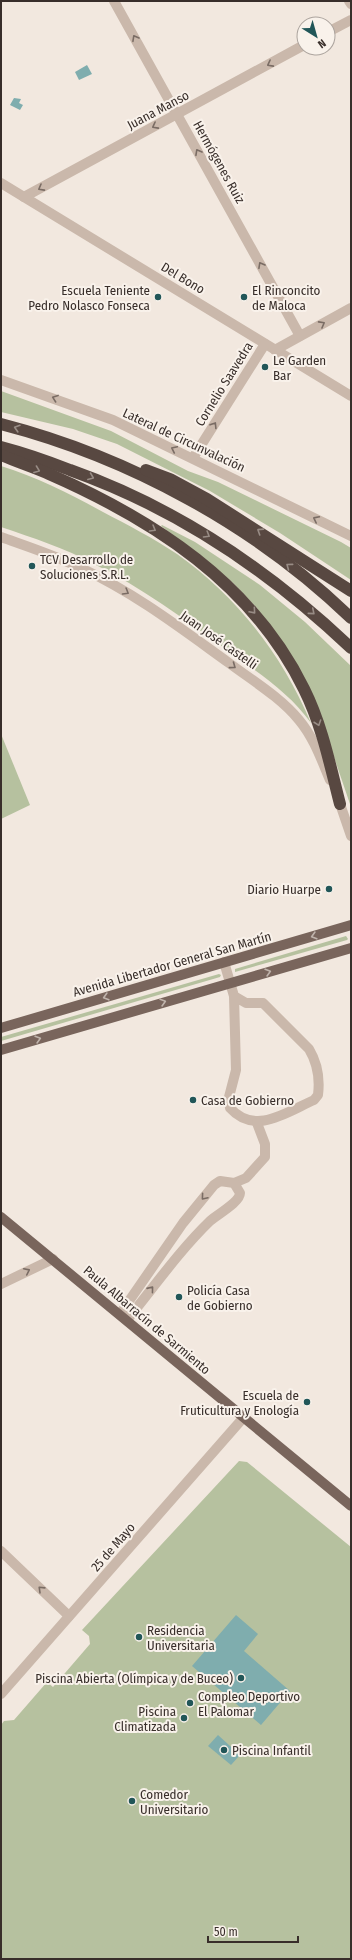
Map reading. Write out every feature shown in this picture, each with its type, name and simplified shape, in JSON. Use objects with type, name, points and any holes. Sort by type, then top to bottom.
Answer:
[{"type":"highway","points":[[1,424],[45,437],[121,466],[194,502],[238,530],[301,575],[351,618]]},
{"type":"highway","points":[[1,447],[61,466],[108,485],[162,510],[201,531],[281,586],[318,617],[351,648]]},
{"type":"highway","points":[[1,455],[82,489],[164,535],[200,561],[238,595],[267,629],[304,690],[318,722],[340,804]]},
{"type":"highway","points":[[121,466],[156,473],[183,486],[246,522],[351,591]]},
{"type":"main road","name":"Avenida Libertador General San Martín","points":[[1,1028],[351,925]]},
{"type":"main road","points":[[1,1050],[351,948]]},
{"type":"main road","name":"Paula Albarracín de Sarmiento","points":[[1,1216],[351,1506]]},
{"type":"street","name":"Hermógenes Ruiz","points":[[114,1],[300,336]]},
{"type":"street","points":[[336,28],[351,20]]},
{"type":"street","name":"Juana Manso","points":[[24,197],[296,49]]},
{"type":"street","name":"Del Bono","points":[[1,183],[351,396]]},
{"type":"street","name":"Cornelio Saavedra","points":[[275,350],[351,308]]},
{"type":"street","name":"Cornelio Saavedra","points":[[193,458],[265,344]]},
{"type":"street","name":"Lateral de Circunvalación","points":[[1,380],[104,417],[193,458],[351,536]]},
{"type":"street","name":"Juan José Castelli","points":[[1,537],[58,558],[107,581],[150,608],[272,694],[292,712],[305,728],[316,748],[340,804],[351,836]]},
{"type":"street","points":[[224,962],[234,996],[236,1070],[229,1103],[230,1108],[240,1117],[257,1123],[268,1120],[314,1100],[318,1096],[319,1088],[316,1064],[308,1049],[263,1003],[246,1002],[234,996]]},
{"type":"street","points":[[123,1317],[183,1223],[214,1185],[220,1181],[234,1183],[246,1178],[265,1157],[266,1151],[257,1123]]},
{"type":"street","points":[[123,1317],[190,1241],[215,1217],[238,1200],[240,1192],[234,1183]]},
{"type":"street","points":[[1,1284],[53,1259]]},
{"type":"street","name":"25 de Mayo","points":[[1,1694],[244,1417]]},
{"type":"street","points":[[1,1551],[69,1616]]},
{"type":"green space","points":[[1,391],[111,431],[188,471],[218,482],[341,542],[351,548],[351,580],[280,533],[210,491],[117,444],[73,429],[1,412]]},
{"type":"green space","points":[[1,466],[66,492],[91,505],[177,554],[199,571],[238,608],[256,629],[286,674],[311,723],[293,702],[272,683],[145,593],[83,558],[1,527]]},
{"type":"green space","points":[[162,525],[195,542],[260,585],[305,622],[351,666],[351,807],[319,713],[257,608],[233,583],[204,558],[161,526]]},
{"type":"green space","points":[[1,734],[30,805],[1,819]]},
{"type":"green space","points":[[346,936],[348,939],[347,940],[235,972],[235,969]]},
{"type":"green space","points":[[219,974],[221,975],[220,977],[1,1041],[1,1037]]},
{"type":"green space","name":"Compleo Deportivo El Palomar","points":[[239,1461],[247,1462],[351,1547],[351,1959],[1,1959],[1,1725],[4,1721],[14,1720],[47,1682],[53,1687],[90,1644],[89,1636],[82,1630]]},
{"type":"water","points":[[87,65],[92,74],[79,80],[75,72]]},
{"type":"water","points":[[14,98],[21,99],[19,103],[23,105],[20,110],[10,105]]},
{"type":"water","name":"Piscina Abierta (Olímpica y de Buceo)","points":[[236,1615],[258,1634],[244,1651],[290,1691],[261,1725],[192,1666]]},
{"type":"water","name":"Piscina Infantil","points":[[218,1735],[240,1755],[231,1765],[208,1746]]},
{"type":"place","name":"Escuela Teniente Pedro Nolasco Fonseca","points":[[158,297]]},
{"type":"place","name":"El Rinconcito de Maloca","points":[[244,297]]},
{"type":"place","name":"Le Garden Bar","points":[[265,367]]},
{"type":"place","name":"TCV Desarrollo de Soluciones S.R.L.","points":[[32,566]]},
{"type":"place","name":"Diario Huarpe","points":[[329,889]]},
{"type":"place","name":"Casa de Gobierno","points":[[193,1100]]},
{"type":"place","name":"Policía Casa de Gobierno","points":[[179,1297]]},
{"type":"place","name":"Escuela de Fruticultura y Enología","points":[[307,1402]]},
{"type":"place","name":"Residencia Universitaria","points":[[139,1637]]},
{"type":"place","name":"Piscina Abierta (Olímpica y de Buceo)","points":[[241,1678]]},
{"type":"place","name":"Compleo Deportivo El Palomar","points":[[190,1703]]},
{"type":"place","name":"Piscina Climatizada","points":[[184,1718]]},
{"type":"place","name":"Piscina Infantil","points":[[224,1750]]},
{"type":"place","name":"Comedor Universitario","points":[[132,1801]]}]
